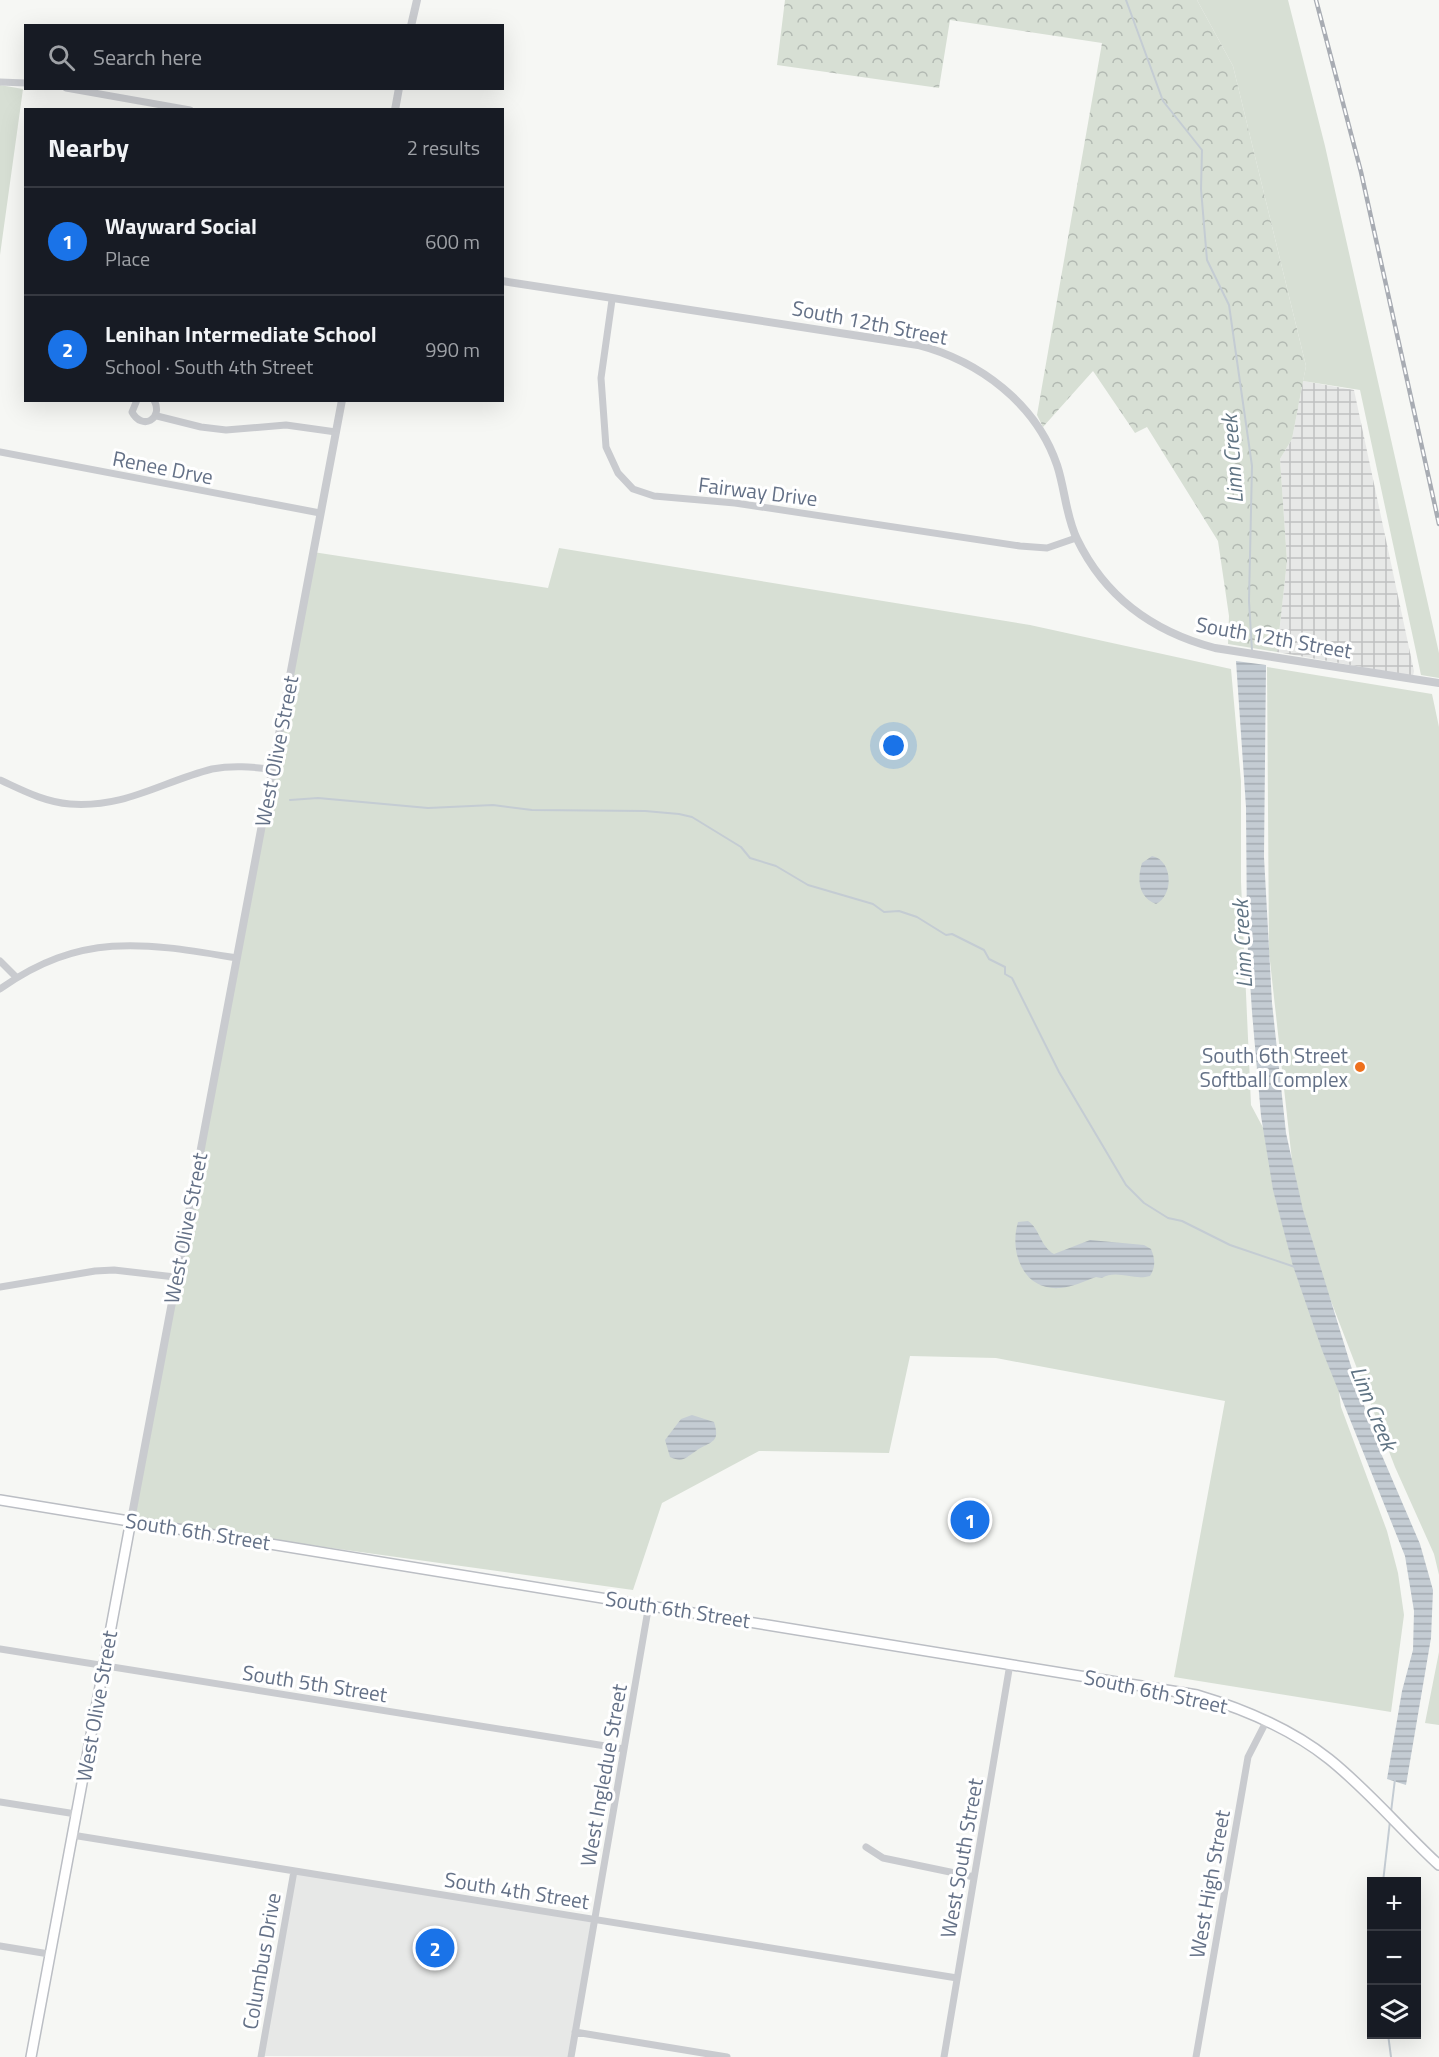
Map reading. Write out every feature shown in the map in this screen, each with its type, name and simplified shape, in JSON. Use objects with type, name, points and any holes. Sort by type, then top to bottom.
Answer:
[{"type":"main road","name":"South 6th Street","points":[[0,1500],[1197,1695],[1267,1720],[1297,1737],[1338,1767],[1437,1863]]},
{"type":"main road","name":"West Olive Street","points":[[30,2057],[131,1520]]},
{"type":"street","points":[[411,24],[417,0]]},
{"type":"street","points":[[0,82],[24,83]]},
{"type":"street","points":[[77,90],[179,108]]},
{"type":"street","points":[[395,108],[399,90]]},
{"type":"street","name":"South 12th Street","points":[[504,281],[612,300],[918,345],[956,357],[1004,389],[1036,423],[1056,464],[1076,538],[1104,582],[1132,610],[1167,632],[1191,642],[1225,650],[1439,683]]},
{"type":"street","name":"Fairway Drive","points":[[612,300],[601,378],[606,447],[618,473],[633,489],[654,496],[735,502],[1020,546],[1047,548],[1076,538]]},
{"type":"street","points":[[136,402],[132,412],[136,419],[143,423],[151,422],[157,416],[158,408],[155,402]]},
{"type":"street","name":"West Olive Street","points":[[131,1520],[342,402]]},
{"type":"street","points":[[157,416],[201,427],[226,430],[286,425],[336,432]]},
{"type":"street","name":"Renee Drve","points":[[0,452],[320,513]]},
{"type":"street","points":[[0,780],[45,800],[69,804],[90,804],[137,797],[214,769],[239,766],[272,769]]},
{"type":"street","points":[[0,989],[16,977],[90,948],[150,944],[237,958]]},
{"type":"street","points":[[0,961],[16,977]]},
{"type":"street","points":[[0,1287],[114,1270],[175,1278]]},
{"type":"street","name":"West Ingledue Street","points":[[571,2057],[649,1604]]},
{"type":"street","name":"South 5th Street","points":[[0,1649],[624,1749]]},
{"type":"street","name":"West South Street","points":[[944,2057],[1010,1664]]},
{"type":"street","name":"West High Street","points":[[1196,2057],[1248,1756],[1267,1720]]},
{"type":"street","points":[[0,1802],[76,1814]]},
{"type":"street","name":"South 4th Street","points":[[72,1835],[957,1978]]},
{"type":"street","points":[[866,1847],[883,1858],[974,1877]]},
{"type":"street","name":"Columbus Drive","points":[[261,2057],[294,1871]]},
{"type":"street","points":[[0,1946],[49,1954]]},
{"type":"street","points":[[575,2032],[727,2057]]},
{"type":"shaded area","points":[[1303,381],[1354,390],[1414,671],[1413,676],[1277,652],[1287,561],[1280,459],[1292,439]]},
{"type":"shaded area","points":[[1236,661],[1266,665],[1264,857],[1272,1003],[1286,1133],[1303,1210],[1350,1363],[1377,1444],[1420,1544],[1433,1590],[1431,1638],[1406,1785],[1387,1779],[1402,1691],[1413,1650],[1414,1611],[1405,1556],[1322,1350],[1293,1266],[1273,1190],[1261,1116],[1247,936],[1246,807]]},
{"type":"shaded area","points":[[1152,856],[1164,864],[1169,878],[1166,893],[1156,904],[1142,892],[1139,881],[1142,863]]},
{"type":"shaded area","points":[[1028,1221],[1049,1251],[1054,1254],[1090,1240],[1144,1245],[1151,1249],[1154,1262],[1152,1272],[1150,1276],[1144,1277],[1113,1275],[1096,1277],[1060,1288],[1037,1283],[1022,1267],[1016,1245],[1018,1222]]},
{"type":"shaded area","points":[[692,1415],[714,1422],[715,1438],[684,1459],[678,1460],[670,1457],[665,1440],[681,1419]]},
{"type":"shaded area","points":[[294,1871],[595,1920],[571,2057],[261,2056]]},
{"type":"green space","points":[[785,0],[1197,0],[1233,66],[1306,366],[1292,439],[1280,459],[1287,561],[1277,652],[1228,644],[1229,616],[1218,541],[1147,427],[1135,433],[1093,371],[1043,427],[1037,415],[1102,43],[950,20],[939,88],[777,65]]},
{"type":"green space","points":[[1197,0],[1288,0],[1325,146],[1439,653],[1439,678],[1421,675],[1360,390],[1303,381],[1306,366],[1233,66]]},
{"type":"green space","points":[[0,85],[23,89],[0,255]]},
{"type":"green space","points":[[559,548],[1030,625],[1231,669],[1241,781],[1241,882],[1251,1105],[1295,1188],[1269,952],[1267,667],[1432,694],[1439,727],[1439,1575],[1434,1554],[1395,1467],[1324,1283],[1341,1407],[1387,1531],[1398,1573],[1404,1615],[1391,1712],[1174,1677],[1225,1401],[996,1358],[910,1356],[889,1453],[759,1451],[662,1503],[633,1590],[131,1520],[313,552],[548,588]]},
{"type":"green space","points":[[1439,1652],[1439,1725],[1425,1723]]},
{"type":"waterway","name":"Linn Creek","points":[[1126,0],[1163,101],[1202,150],[1201,189],[1207,260],[1229,305],[1252,466],[1249,601],[1252,651]]},
{"type":"waterway","points":[[290,800],[318,798],[428,808],[493,805],[532,810],[645,811],[679,814],[692,817],[741,847],[750,858],[776,866],[808,885],[873,904],[884,912],[899,911],[917,917],[946,935],[952,934],[984,950],[989,959],[1005,967],[1005,974],[1012,978],[1059,1072],[1126,1185],[1144,1203],[1168,1218],[1182,1221],[1230,1245],[1295,1267]]},
{"type":"waterway","name":"Linn Creek","points":[[1391,1812],[1395,1779]]},
{"type":"waterway","name":"Linn Creek","points":[[1384,1877],[1390,1821]]},
{"type":"waterway","name":"Linn Creek","points":[[1389,2039],[1391,2057]]},
{"type":"railway","points":[[1316,0],[1361,172],[1439,524]]},
{"type":"place","name":"South 6th Street Softball Complex","points":[[1360,1067]]},
{"type":"place","name":"Wayward Social","points":[[970,1520]]},
{"type":"place","name":"Lenihan Intermediate School","points":[[435,1948]]}]
